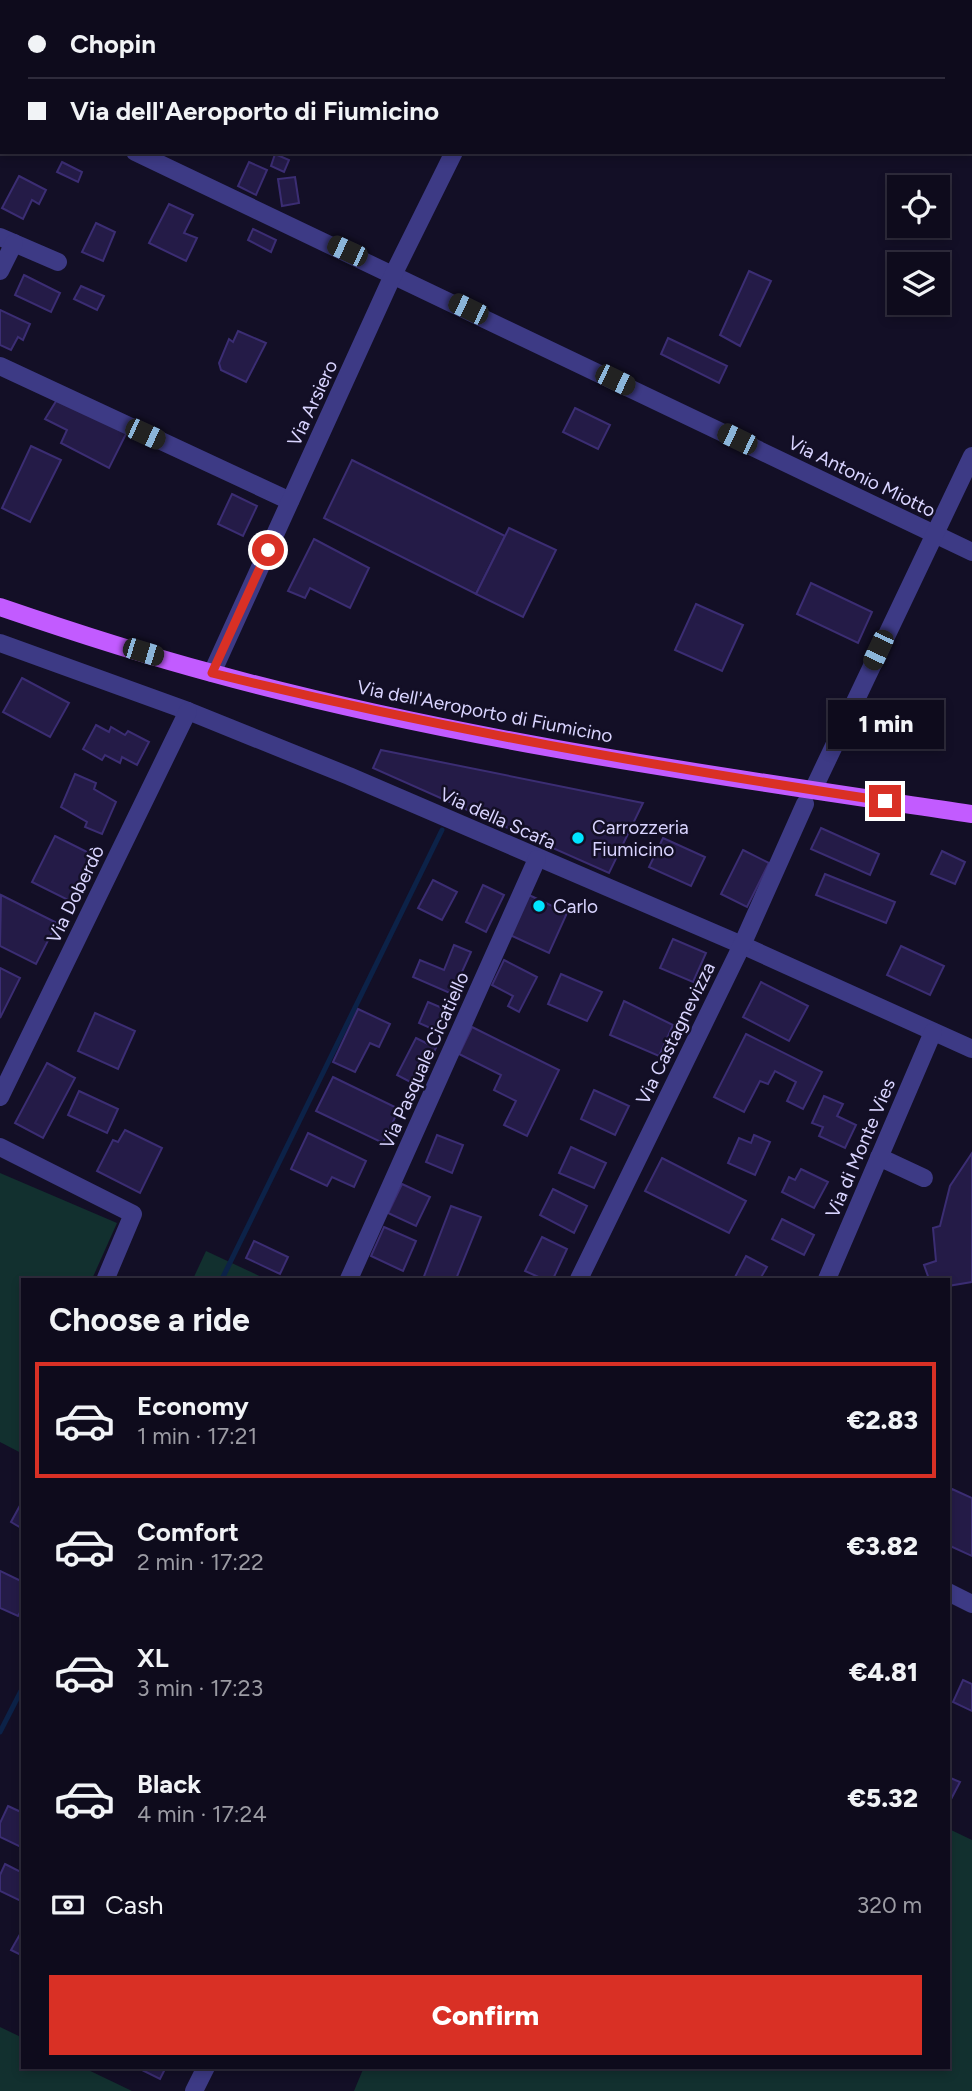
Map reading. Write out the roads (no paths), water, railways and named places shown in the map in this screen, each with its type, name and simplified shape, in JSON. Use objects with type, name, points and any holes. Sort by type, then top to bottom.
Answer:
[{"type":"main road","name":"Via dell'Aeroporto di Fiumicino","points":[[0,607],[212,673],[367,711],[809,797],[972,814]]},
{"type":"street","name":"Via Antonio Miotto","points":[[139,154],[394,273],[972,552]]},
{"type":"street","name":"Via Arsiero","points":[[212,673],[394,273],[453,154]]},
{"type":"street","points":[[0,271],[7,240],[58,262]]},
{"type":"street","points":[[0,366],[290,501]]},
{"type":"street","name":"Via Castagnevizza","points":[[579,1278],[742,945],[933,533],[972,456]]},
{"type":"street","name":"Via della Scafa","points":[[1,647],[188,711],[349,775],[537,859],[742,945],[972,1049]]},
{"type":"street","name":"Via Doberdò","points":[[0,1097],[188,711]]},
{"type":"street","name":"Via Pasquale Cicatiello","points":[[349,1278],[537,859]]},
{"type":"street","name":"Via di Monte Vies","points":[[827,1278],[933,1032]]},
{"type":"street","points":[[0,1147],[133,1214],[106,1278]]},
{"type":"street","points":[[879,1157],[924,1178]]},
{"type":"street","points":[[950,1593],[972,1604]]},
{"type":"street","points":[[194,2091],[205,2069]]},
{"type":"waterway","points":[[222,1278],[442,830]]},
{"type":"waterway","points":[[0,1732],[21,1691]]},
{"type":"place","name":"Carrozzeria Fiumicino","points":[[578,838]]},
{"type":"place","name":"Carlo","points":[[539,906]]}]
